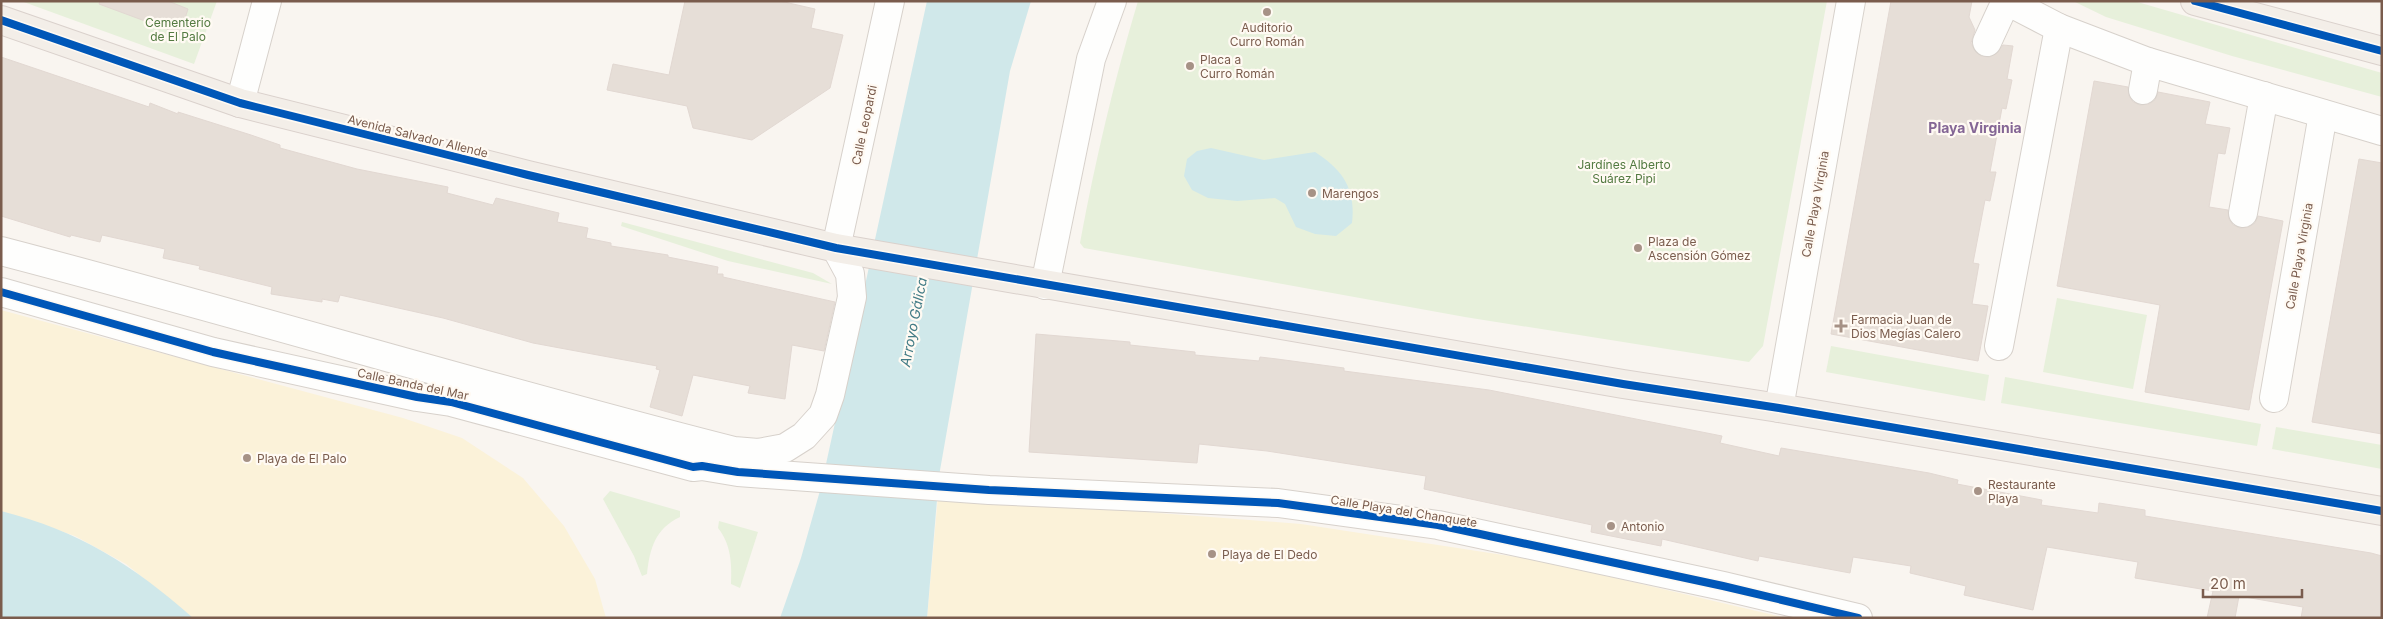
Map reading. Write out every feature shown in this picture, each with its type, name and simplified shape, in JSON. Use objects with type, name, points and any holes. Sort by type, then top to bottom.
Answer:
[{"type":"main road","points":[[2196,1],[2382,51]]},
{"type":"main road","name":"Avenida Salvador Allende","points":[[1,20],[240,102],[528,175],[836,248],[1613,382],[1779,408],[2382,511]]},
{"type":"street","points":[[240,102],[268,1]]},
{"type":"street","name":"Calle Leopardi","points":[[836,248],[890,1]]},
{"type":"street","points":[[1045,285],[1092,58],[1112,1]]},
{"type":"street","name":"Calle Playa Virginia","points":[[1779,408],[1851,1]]},
{"type":"street","points":[[1987,42],[2007,1],[2059,28],[2148,62],[2382,131]]},
{"type":"street","points":[[1999,346],[2059,28]]},
{"type":"street","points":[[2143,90],[2148,62]]},
{"type":"street","points":[[2243,213],[2264,96]]},
{"type":"street","name":"Calle Playa Virginia","points":[[2274,398],[2323,114]]},
{"type":"street","name":"Calle Banda del Mar","points":[[1,252],[95,275],[702,443],[734,451],[758,453],[785,448],[804,436],[823,415],[830,395],[852,297],[850,274],[836,248]]},
{"type":"street","name":"Calle Banda del Mar","points":[[1,292],[213,352],[416,397],[451,402],[693,467],[702,466],[738,472],[939,486]]},
{"type":"street","name":"Calle Playa del Chanquete","points":[[939,486],[1071,495],[1278,503],[1438,525],[1718,584],[1858,618]]},
{"type":"green space","name":"Cementerio de El Palo","points":[[21,1],[217,1],[194,64]]},
{"type":"green space","name":"Jardínes Alberto Suárez Pipi","points":[[1138,1],[1827,1],[1763,346],[1749,362],[1465,317],[1084,248],[1080,243],[1092,182],[1113,91]]},
{"type":"green space","points":[[2073,1],[2134,1],[2382,73],[2382,97],[2232,56],[2106,17]]},
{"type":"green space","points":[[622,222],[813,273],[832,284],[728,261],[621,226]]},
{"type":"green space","points":[[2057,298],[2147,315],[2133,389],[2043,372]]},
{"type":"green space","points":[[1831,346],[1989,375],[1985,401],[1826,372]]},
{"type":"green space","points":[[2005,377],[2261,424],[2257,446],[2001,403]]},
{"type":"green space","points":[[2276,427],[2382,445],[2382,469],[2272,449]]},
{"type":"green space","points":[[610,491],[680,511],[680,517],[665,527],[655,540],[647,574],[642,576],[634,556],[603,499]]},
{"type":"green space","points":[[719,521],[758,532],[740,588],[731,584],[730,554],[726,541],[718,528]]},
{"type":"sand","name":"Playa de El Palo","points":[[1,310],[403,418],[462,438],[523,478],[564,526],[595,579],[606,618],[193,618],[126,564],[75,536],[1,511]]},
{"type":"sand","name":"Playa de El Dedo","points":[[938,496],[1301,524],[1543,561],[1786,618],[927,618]]},
{"type":"water","name":"Arroyo Gálica","points":[[927,1],[1031,1],[1010,71],[939,476],[927,618],[780,618],[801,558],[821,487]]},
{"type":"water","points":[[1211,148],[1264,160],[1315,152],[1333,166],[1346,182],[1352,200],[1352,223],[1336,236],[1315,234],[1296,227],[1285,204],[1275,198],[1237,201],[1208,198],[1192,190],[1184,176],[1187,159],[1197,151]]},
{"type":"water","points":[[1,511],[56,529],[104,552],[149,582],[193,618],[1,618]]},
{"type":"building","points":[[100,1],[168,1],[188,9],[180,34],[99,4]]},
{"type":"building","points":[[685,1],[780,1],[815,9],[811,28],[843,35],[830,88],[752,140],[693,128],[687,106],[607,90],[613,64],[669,75]]},
{"type":"building","points":[[1891,1],[1972,1],[1969,17],[1975,30],[1971,43],[1975,51],[1981,56],[1989,57],[1996,54],[2003,45],[2013,46],[2007,79],[2012,80],[2006,109],[2002,108],[1990,172],[1996,172],[1990,201],[1985,200],[1973,263],[1979,264],[1972,304],[1988,306],[1978,361],[1831,334]]},
{"type":"building","points":[[1,57],[149,107],[150,103],[178,114],[178,112],[251,135],[280,145],[280,148],[357,169],[448,187],[447,193],[493,205],[496,198],[559,213],[557,222],[588,228],[586,238],[611,243],[611,246],[668,255],[668,257],[718,267],[717,274],[723,274],[723,277],[835,302],[824,351],[792,345],[785,399],[748,393],[750,386],[693,375],[682,416],[650,407],[660,370],[656,369],[657,366],[533,343],[443,318],[340,295],[338,302],[322,299],[322,302],[271,294],[272,287],[199,269],[200,266],[163,258],[165,249],[102,235],[100,242],[71,235],[70,237],[1,216]]},
{"type":"building","points":[[2094,81],[2128,87],[2129,96],[2133,102],[2140,105],[2149,104],[2155,100],[2158,92],[2210,102],[2205,124],[2230,128],[2225,154],[2218,153],[2209,207],[2228,210],[2229,219],[2233,225],[2240,228],[2249,227],[2255,223],[2258,216],[2283,221],[2249,410],[2145,392],[2160,305],[2057,286]]},
{"type":"building","points":[[2359,159],[2382,163],[2382,434],[2312,422]]},
{"type":"building","points":[[1036,334],[1130,342],[1130,345],[1195,352],[1195,355],[1259,361],[1260,357],[1277,359],[1344,368],[1344,371],[1489,390],[1722,436],[1720,443],[1779,456],[1781,448],[1929,473],[1958,480],[1957,484],[2042,500],[2041,505],[2098,513],[2099,503],[2145,510],[2145,516],[2371,553],[2382,556],[2382,618],[2301,618],[2303,607],[2239,596],[2235,618],[2207,618],[2213,591],[2135,578],[2138,562],[2047,547],[2033,610],[1964,595],[1966,586],[1910,573],[1911,566],[1853,557],[1850,573],[1759,556],[1758,561],[1662,539],[1661,546],[1591,532],[1592,525],[1424,489],[1426,476],[1267,451],[1199,444],[1197,463],[1029,452]]},
{"type":"cycle path","points":[[2195,1],[2382,51]]},
{"type":"cycle path","points":[[1,20],[240,103],[528,175],[836,248],[1623,384],[1779,408],[2382,511]]},
{"type":"cycle path","points":[[1,292],[213,352],[417,397],[451,402],[693,467],[702,466],[738,472],[989,490],[1278,503],[1438,525],[1723,586],[1858,618]]},
{"type":"place","name":"Auditorio Curro Román","points":[[1267,12]]},
{"type":"place","name":"Placa a Curro Román","points":[[1190,66]]},
{"type":"place","name":"Marengos","points":[[1312,193]]},
{"type":"place","name":"Plaza de Ascensión Gómez","points":[[1638,248]]},
{"type":"place","name":"Farmacia Juan de Dios Megías Calero","points":[[1841,326]]},
{"type":"place","name":"Playa de El Palo","points":[[247,458]]},
{"type":"place","name":"Restaurante Playa","points":[[1978,491]]},
{"type":"place","name":"Antonio","points":[[1611,526]]},
{"type":"place","name":"Playa de El Dedo","points":[[1212,554]]},
{"type":"district","name":"Playa Virginia","points":[[1975,127]]}]
